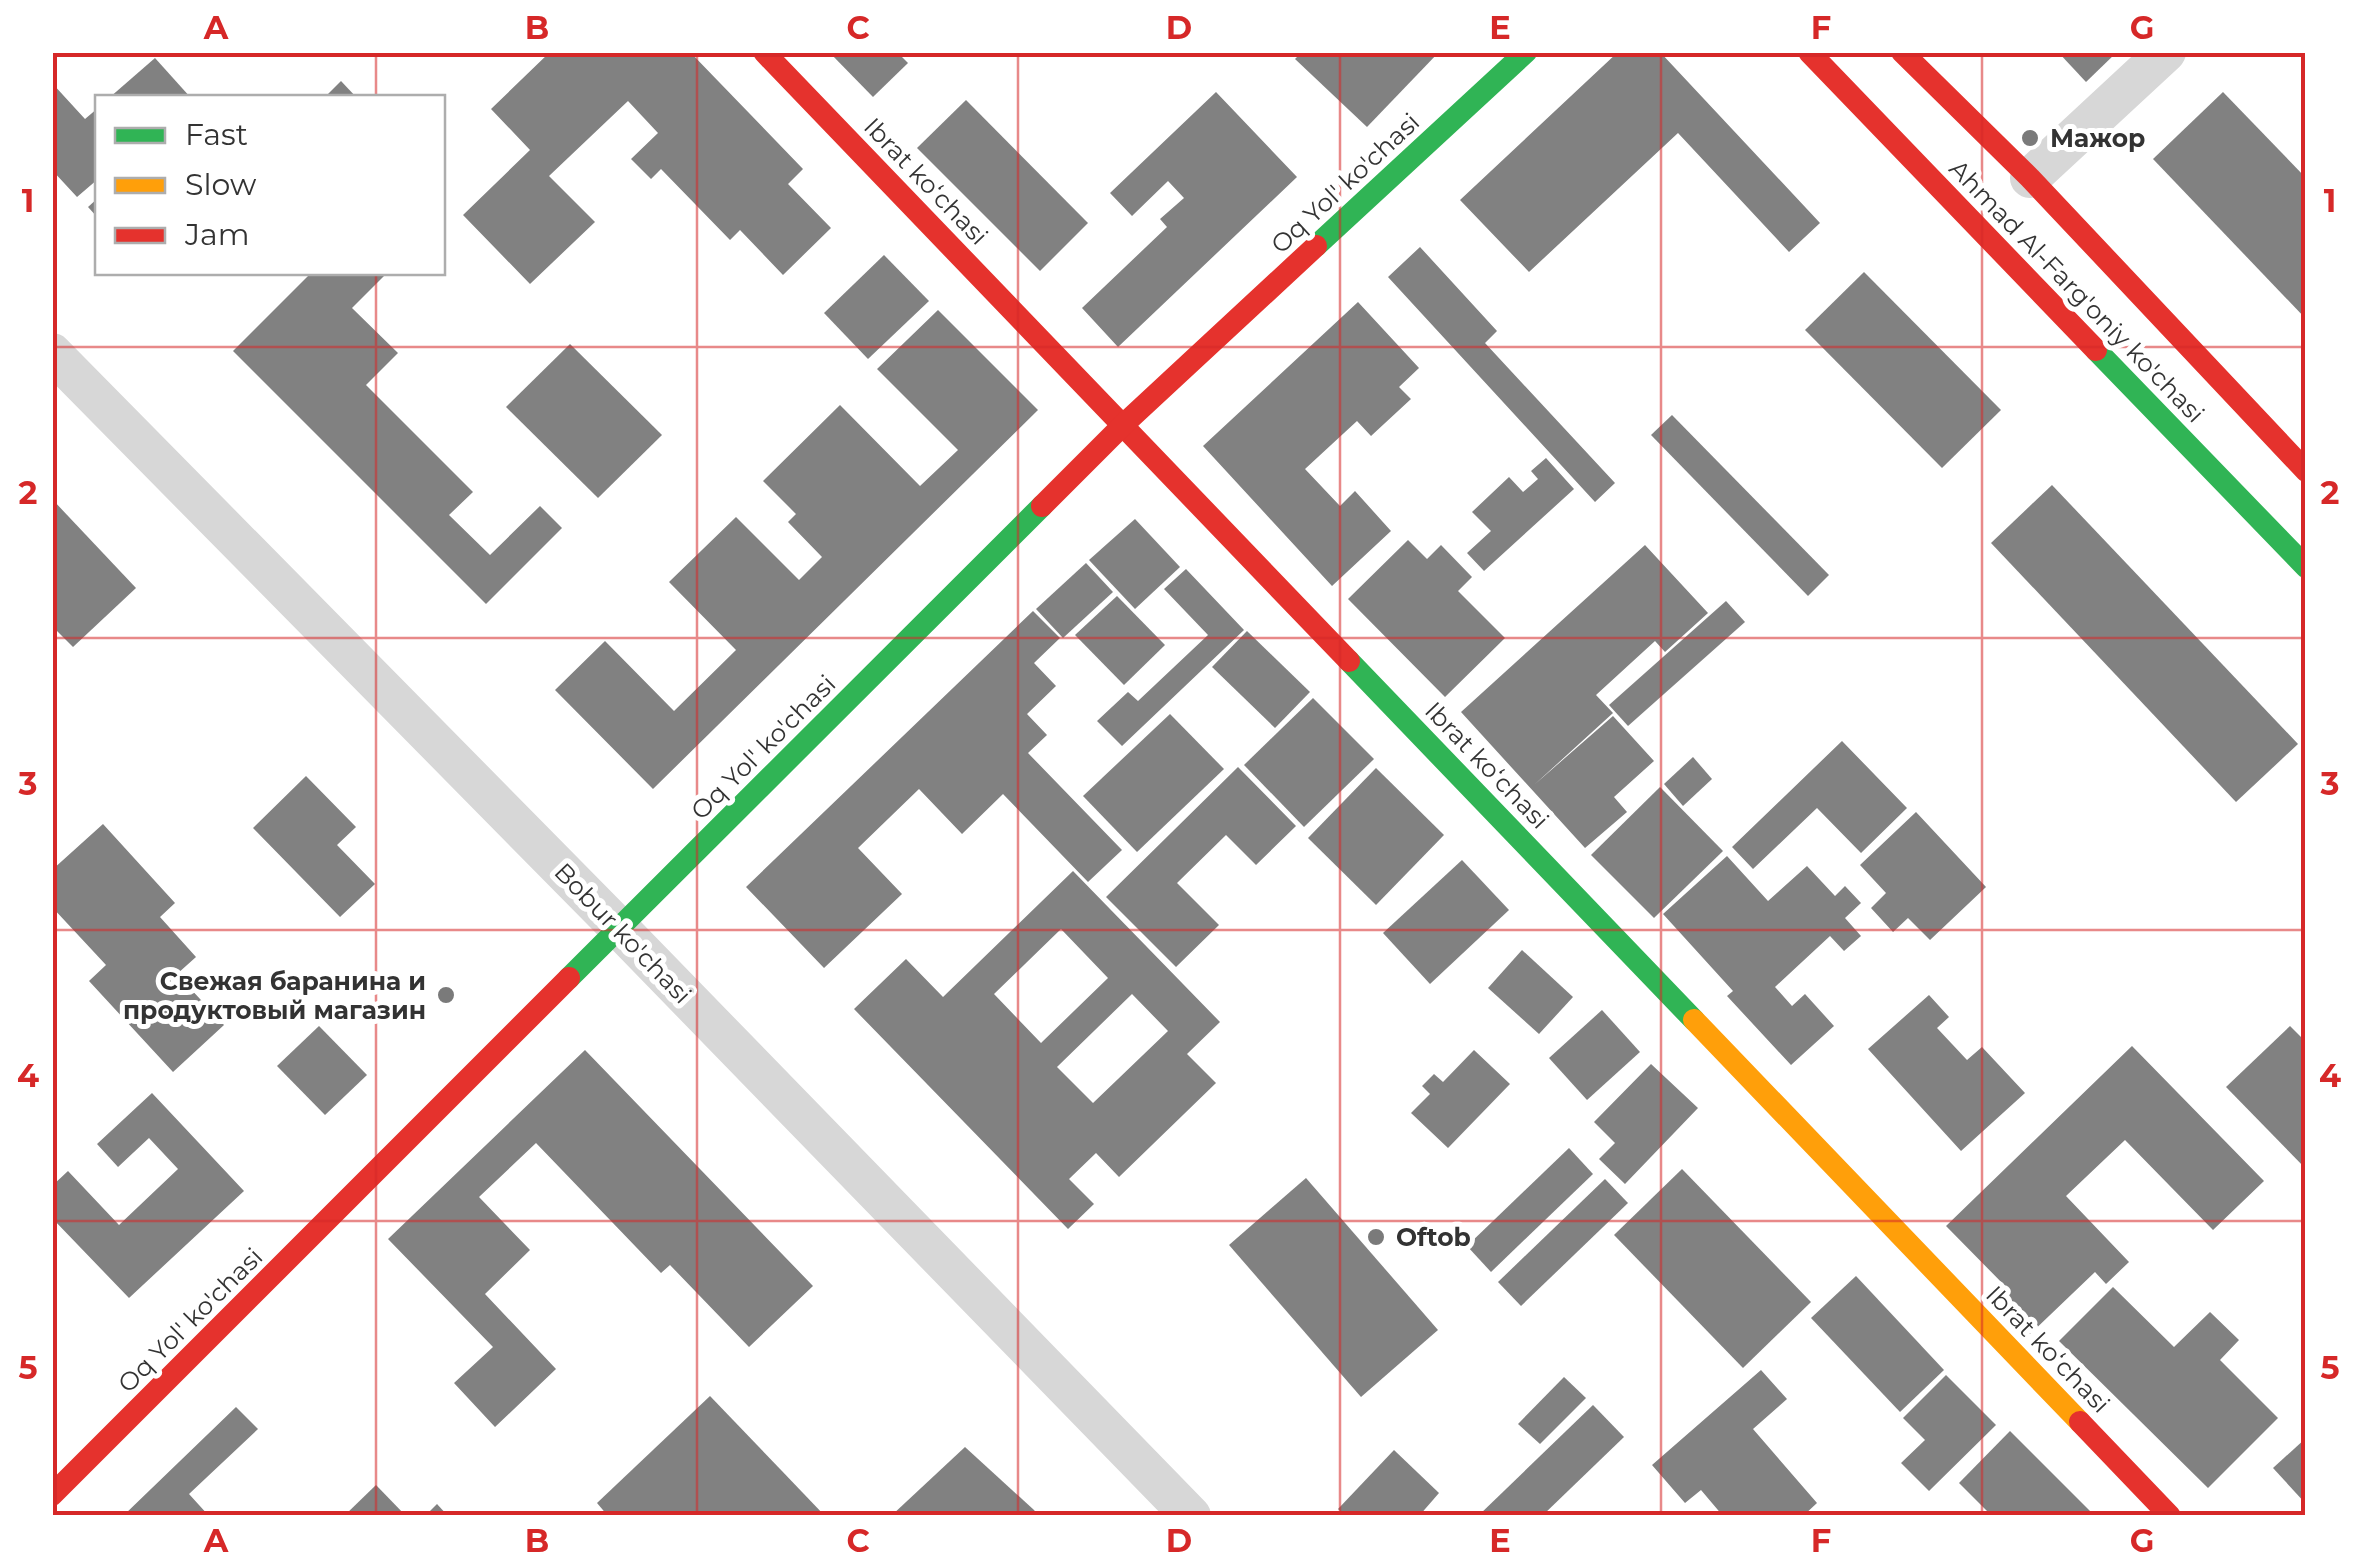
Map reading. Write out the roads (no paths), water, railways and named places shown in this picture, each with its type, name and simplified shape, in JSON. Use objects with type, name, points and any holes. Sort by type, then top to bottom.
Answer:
[{"type":"street","name":"Ibrat koʻchasi","points":[[764,52],[2170,1516]]},
{"type":"street","name":"Oq Yol' ko'chasi","points":[[52,1495],[1123,426],[1526,52]]},
{"type":"street","name":"Ahmad Al-Farg'oniy ko'chasi","points":[[1808,52],[2306,568]]},
{"type":"street","name":"Ahmad Al-Farg'oniy ko'chasi","points":[[1902,52],[2030,178],[2306,472]]},
{"type":"street","points":[[2030,178],[2166,52]]},
{"type":"street","name":"Bobur ko'chasi","points":[[52,353],[1192,1516]]},
{"type":"place","name":"Мажор","points":[[2030,138]]},
{"type":"place","name":"Свежая баранина и продуктовый магазин","points":[[446,995]]},
{"type":"place","name":"Oftob","points":[[1376,1237]]}]
